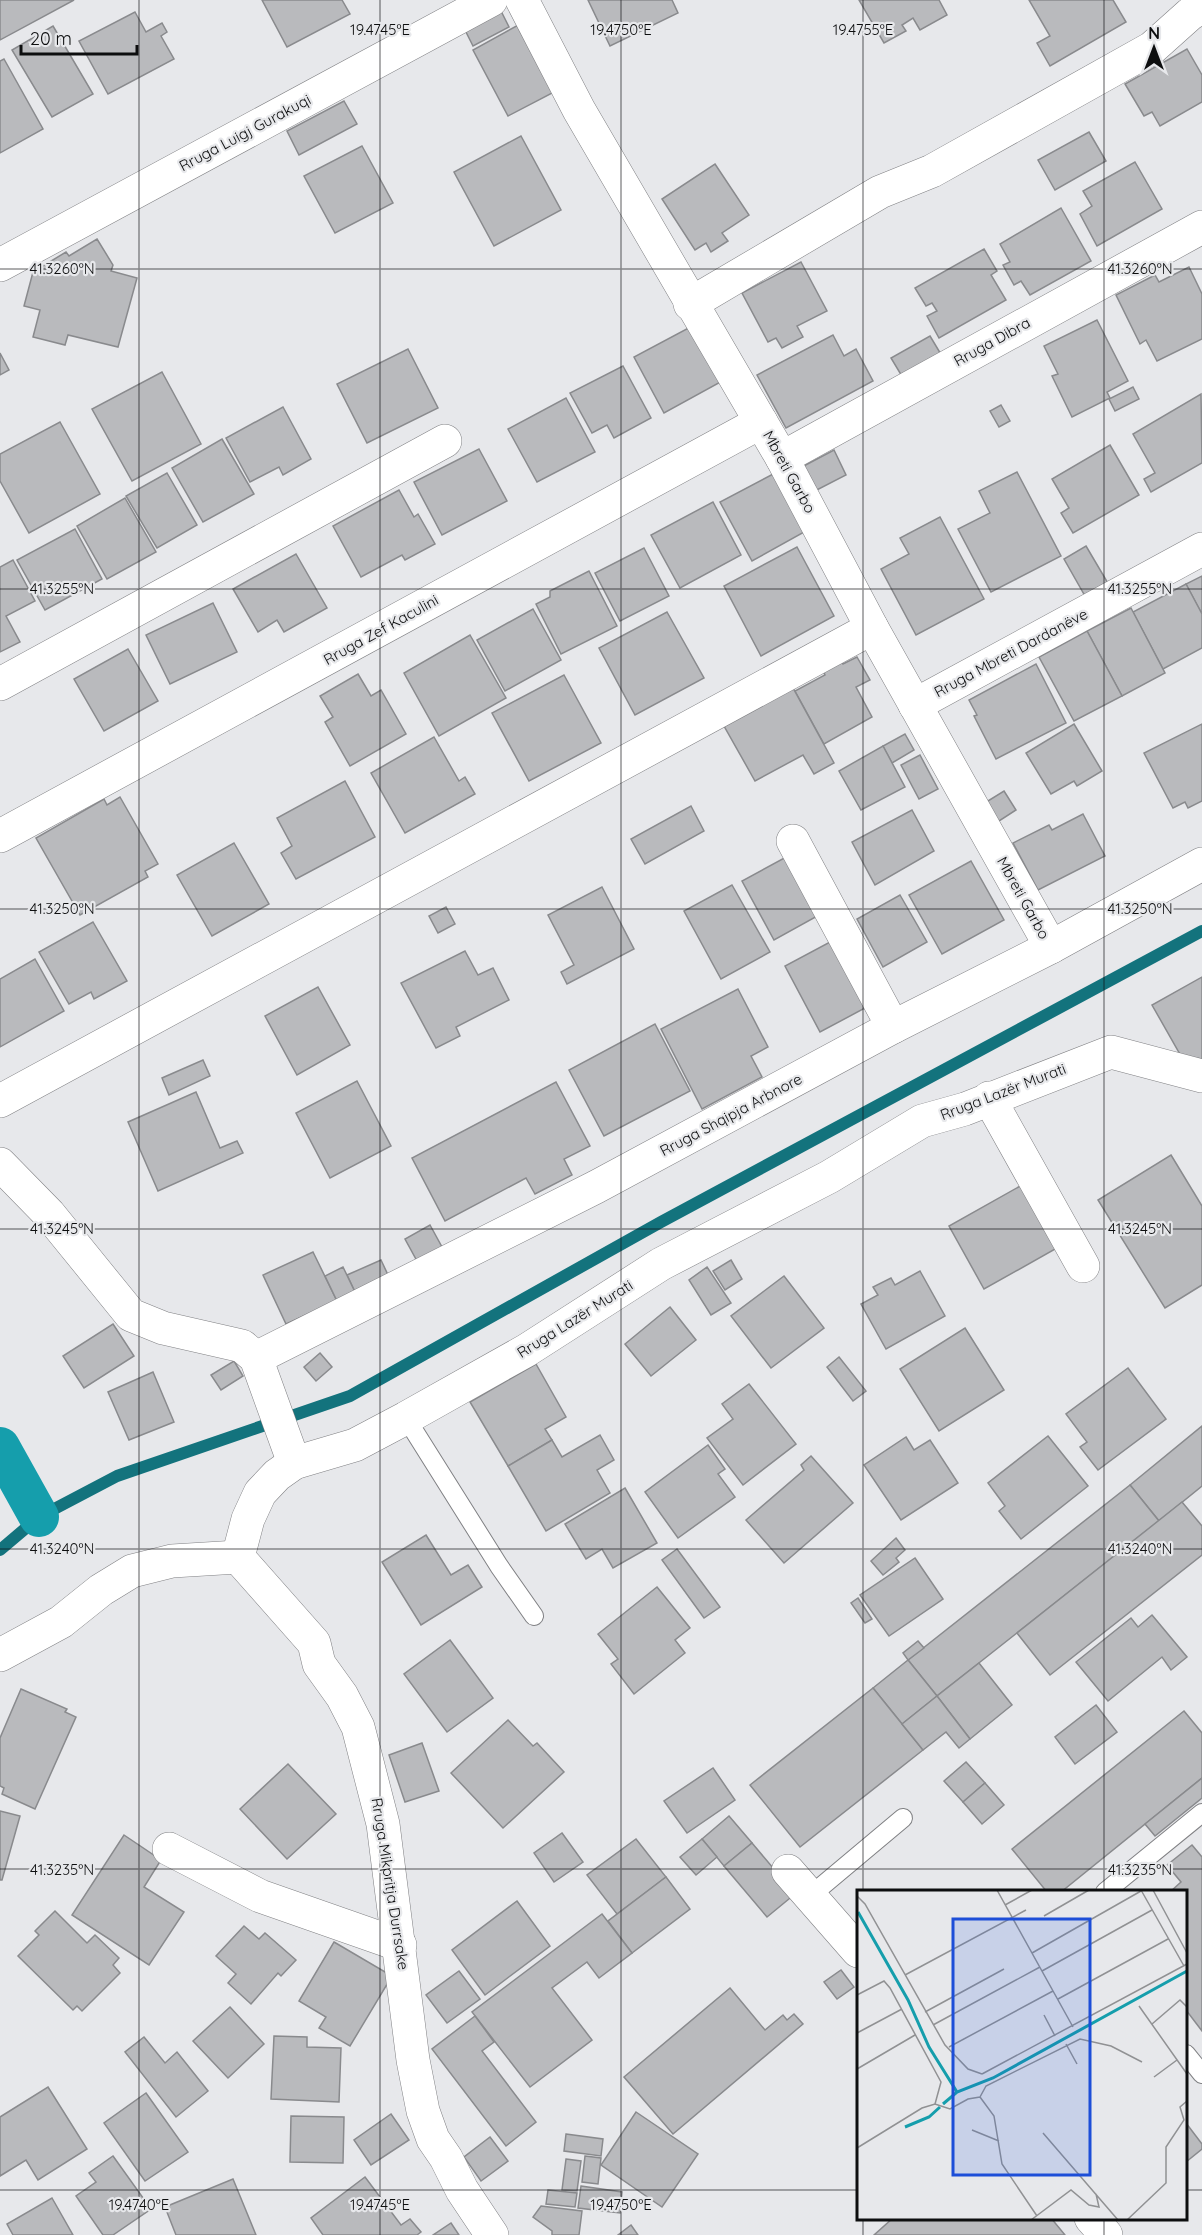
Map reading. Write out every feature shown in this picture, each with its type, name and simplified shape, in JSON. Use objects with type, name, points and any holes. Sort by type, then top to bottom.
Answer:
[{"type":"street","name":"Rruga Luigj Gurakuqi","points":[[0,265],[491,0]]},
{"type":"street","name":"Mbreti Garbo","points":[[522,0],[579,110],[690,304],[782,458],[872,628],[1051,947]]},
{"type":"street","points":[[690,304],[880,192],[932,171],[1152,48],[1190,14],[1202,7]]},
{"type":"street","name":"Rruga Dibra","points":[[782,458],[1202,227]]},
{"type":"street","name":"Rruga Zef Kaculini","points":[[0,836],[761,422]]},
{"type":"street","points":[[0,684],[445,441]]},
{"type":"street","name":"Rruga Mbreti Dardanëve","points":[[915,705],[1202,549]]},
{"type":"street","points":[[0,1101],[872,628]]},
{"type":"street","points":[[793,841],[893,1027]]},
{"type":"street","name":"Rruga Shqipja Arbnore","points":[[256,1358],[596,1187],[893,1027],[1051,947],[1202,864]]},
{"type":"street","name":"Rruga Lazër Murati","points":[[238,1557],[248,1519],[260,1493],[277,1475],[288,1450],[356,1445],[527,1350],[661,1264],[829,1177],[922,1122],[965,1109],[1111,1052],[1202,1076]]},
{"type":"street","points":[[989,1098],[1083,1266]]},
{"type":"street","points":[[0,1164],[49,1214],[130,1315],[163,1328],[242,1346],[256,1358],[288,1450]]},
{"type":"street","points":[[0,1655],[61,1622],[101,1590],[132,1571],[172,1561],[238,1557]]},
{"type":"street","name":"Rruga Mikpritja Durrsake","points":[[238,1557],[314,1643],[319,1664],[342,1696],[358,1726],[384,1824],[413,2060],[423,2111],[433,2139],[446,2158],[462,2190],[492,2235]]},
{"type":"street","points":[[169,1849],[260,1896],[400,1945]]},
{"type":"street","points":[[788,1871],[857,1950]]},
{"type":"street","points":[[1093,2220],[1106,2235]]},
{"type":"lane","points":[[406,1418],[499,1566],[534,1616]]},
{"type":"lane","points":[[1108,1890],[1202,1813]]},
{"type":"lane","points":[[810,1896],[903,1818]]},
{"type":"lane","points":[[1187,2056],[1202,2074]]},
{"type":"building","points":[[0,0],[74,0],[0,40]]},
{"type":"building","points":[[262,0],[342,0],[350,14],[287,47]]},
{"type":"building","points":[[588,0],[672,0],[678,13],[610,46]]},
{"type":"building","points":[[859,0],[939,0],[947,15],[920,30],[913,18],[902,25],[906,31],[884,43]]},
{"type":"building","points":[[1029,0],[1113,0],[1126,22],[1050,66],[1037,43],[1050,36]]},
{"type":"building","points":[[500,9],[509,27],[473,46],[464,28]]},
{"type":"building","points":[[135,12],[146,32],[162,23],[167,32],[161,36],[174,59],[108,94],[79,41]]},
{"type":"building","points":[[522,23],[558,90],[508,116],[473,50]]},
{"type":"building","points":[[53,26],[93,94],[52,117],[12,50]]},
{"type":"building","points":[[1187,49],[1202,75],[1202,102],[1160,126],[1152,112],[1144,116],[1125,84]]},
{"type":"building","points":[[4,59],[43,129],[0,153],[0,61]]},
{"type":"building","points":[[344,101],[357,124],[299,155],[287,131]]},
{"type":"building","points":[[1089,132],[1106,161],[1055,190],[1038,160]]},
{"type":"building","points":[[521,136],[561,210],[494,246],[454,172]]},
{"type":"building","points":[[362,146],[393,203],[335,233],[304,176]]},
{"type":"building","points":[[1135,162],[1162,209],[1097,246],[1080,214],[1092,206],[1083,191]]},
{"type":"building","points":[[715,164],[749,215],[722,233],[728,241],[711,252],[706,243],[695,250],[662,199]]},
{"type":"building","points":[[1061,208],[1091,261],[1030,295],[1021,281],[1014,285],[1003,265],[1010,262],[1000,244]]},
{"type":"building","points":[[97,239],[113,265],[111,271],[137,278],[118,347],[68,335],[65,345],[33,337],[40,310],[24,306],[33,272],[66,252],[69,256]]},
{"type":"building","points":[[984,249],[997,271],[991,275],[1006,300],[939,338],[927,316],[937,311],[932,303],[926,306],[915,288]]},
{"type":"building","points":[[801,262],[827,311],[797,326],[803,337],[782,348],[776,338],[768,342],[742,293]]},
{"type":"building","points":[[1189,267],[1202,294],[1202,339],[1157,361],[1146,340],[1140,344],[1116,295],[1155,275],[1159,282]]},
{"type":"building","points":[[1097,320],[1128,381],[1107,392],[1110,398],[1072,417],[1052,376],[1058,374],[1044,346]]},
{"type":"building","points":[[696,324],[726,379],[664,413],[634,357]]},
{"type":"building","points":[[833,335],[844,356],[856,349],[873,381],[786,428],[757,375]]},
{"type":"building","points":[[930,336],[942,356],[903,378],[891,358]]},
{"type":"building","points":[[408,349],[438,408],[367,443],[337,384]]},
{"type":"building","points":[[0,353],[9,370],[0,375]]},
{"type":"building","points":[[623,366],[651,418],[614,438],[607,425],[592,433],[570,393]]},
{"type":"building","points":[[162,372],[201,444],[132,481],[92,409]]},
{"type":"building","points":[[1133,387],[1139,399],[1115,411],[1109,399]]},
{"type":"building","points":[[1201,394],[1202,463],[1151,492],[1144,479],[1155,473],[1133,434]]},
{"type":"building","points":[[566,398],[595,452],[537,482],[508,429]]},
{"type":"building","points":[[1001,405],[1010,421],[999,427],[990,411]]},
{"type":"building","points":[[283,407],[311,459],[283,475],[279,467],[250,482],[226,438]]},
{"type":"building","points":[[60,422],[100,494],[29,533],[0,481],[0,454]]},
{"type":"building","points":[[222,439],[254,494],[203,522],[172,468]]},
{"type":"building","points":[[1110,445],[1139,495],[1073,533],[1061,513],[1069,508],[1052,479]]},
{"type":"building","points":[[479,449],[507,501],[442,535],[414,482]]},
{"type":"building","points":[[834,450],[846,475],[811,493],[798,469]]},
{"type":"building","points":[[1017,472],[1061,556],[991,592],[958,529],[990,513],[979,491]]},
{"type":"building","points":[[167,473],[197,525],[157,548],[126,496]]},
{"type":"building","points":[[775,473],[806,531],[752,561],[720,502]]},
{"type":"building","points":[[399,490],[414,517],[418,514],[435,544],[405,560],[402,555],[361,577],[333,526]]},
{"type":"building","points":[[125,498],[156,552],[107,579],[77,526]]},
{"type":"building","points":[[713,502],[741,555],[680,588],[651,535]]},
{"type":"building","points":[[940,517],[984,599],[916,635],[881,569],[909,554],[900,538]]},
{"type":"building","points":[[75,529],[102,579],[45,610],[17,560]]},
{"type":"building","points":[[1086,546],[1112,590],[1089,603],[1064,559]]},
{"type":"building","points":[[797,547],[834,616],[761,656],[724,586]]},
{"type":"building","points":[[644,548],[669,596],[620,621],[595,573]]},
{"type":"building","points":[[296,554],[327,608],[284,632],[277,620],[258,632],[233,589]]},
{"type":"building","points":[[13,560],[35,601],[6,616],[20,642],[0,652],[0,567]]},
{"type":"building","points":[[589,571],[617,626],[561,654],[536,604],[550,597],[550,591]]},
{"type":"building","points":[[1202,576],[1202,614],[1186,584]]},
{"type":"building","points":[[1186,584],[1202,614],[1202,648],[1163,669],[1133,612]]},
{"type":"building","points":[[213,603],[237,652],[170,684],[146,635]]},
{"type":"building","points":[[1131,608],[1165,673],[1122,696],[1087,631]]},
{"type":"building","points":[[533,609],[561,660],[505,691],[477,640]]},
{"type":"building","points":[[667,612],[704,678],[635,715],[599,648]]},
{"type":"building","points":[[1087,631],[1122,696],[1074,721],[1039,657]]},
{"type":"building","points":[[470,635],[506,698],[439,736],[404,673]]},
{"type":"building","points":[[128,649],[158,701],[104,731],[74,679]]},
{"type":"building","points":[[857,657],[870,680],[856,687],[872,717],[824,744],[795,691],[825,675],[822,668],[840,658],[843,664]]},
{"type":"building","points":[[1036,664],[1066,723],[996,759],[974,716],[977,715],[969,700]]},
{"type":"building","points":[[358,674],[371,696],[381,690],[406,734],[350,766],[325,722],[333,717],[320,696]]},
{"type":"building","points":[[564,675],[601,743],[529,781],[492,713]]},
{"type":"building","points":[[793,688],[834,763],[814,774],[803,755],[755,781],[724,726]]},
{"type":"building","points":[[1074,724],[1102,771],[1077,786],[1074,781],[1051,794],[1026,753]]},
{"type":"building","points":[[1202,724],[1202,801],[1188,808],[1185,802],[1173,808],[1144,753]]},
{"type":"building","points":[[905,734],[914,750],[892,763],[883,746]]},
{"type":"building","points":[[434,737],[459,781],[465,777],[475,794],[405,833],[371,773]]},
{"type":"building","points":[[883,746],[905,787],[861,810],[839,771]]},
{"type":"building","points":[[920,755],[938,789],[919,799],[901,765]]},
{"type":"building","points":[[345,781],[375,837],[296,879],[281,853],[292,846],[277,818]]},
{"type":"building","points":[[1004,791],[1016,810],[996,823],[983,804]]},
{"type":"building","points":[[120,797],[158,864],[145,871],[148,877],[80,915],[36,838],[104,799],[107,805]]},
{"type":"building","points":[[691,806],[704,831],[645,864],[631,839]]},
{"type":"building","points":[[912,810],[934,851],[875,885],[852,842]]},
{"type":"building","points":[[1083,814],[1105,856],[1038,890],[1013,843],[1049,825],[1052,830]]},
{"type":"building","points":[[234,843],[269,904],[212,936],[177,875]]},
{"type":"building","points":[[788,856],[821,914],[774,940],[742,881]]},
{"type":"building","points":[[971,861],[1004,920],[942,954],[909,895]]},
{"type":"building","points":[[732,885],[770,952],[721,979],[684,911]]},
{"type":"building","points":[[602,887],[634,949],[567,984],[561,972],[574,965],[548,915]]},
{"type":"building","points":[[900,895],[927,942],[883,967],[857,919]]},
{"type":"building","points":[[446,907],[455,924],[438,933],[429,916]]},
{"type":"building","points":[[93,922],[127,981],[94,999],[91,992],[69,1004],[39,952]]},
{"type":"building","points":[[830,942],[865,1008],[820,1032],[785,966]]},
{"type":"building","points":[[465,951],[478,975],[493,968],[509,1000],[456,1027],[460,1036],[436,1048],[401,983]]},
{"type":"building","points":[[35,959],[64,1011],[0,1047],[0,979]]},
{"type":"building","points":[[1202,977],[1202,1059],[1181,1056],[1152,1005]]},
{"type":"building","points":[[318,987],[350,1045],[297,1075],[265,1016]]},
{"type":"building","points":[[738,989],[768,1047],[751,1056],[762,1077],[702,1109],[661,1029]]},
{"type":"building","points":[[655,1024],[690,1091],[604,1136],[569,1070]]},
{"type":"building","points":[[203,1060],[210,1076],[169,1095],[162,1078]]},
{"type":"building","points":[[357,1081],[391,1146],[330,1178],[296,1113]]},
{"type":"building","points":[[556,1082],[590,1146],[564,1159],[572,1175],[535,1194],[526,1178],[445,1221],[412,1158]]},
{"type":"building","points":[[196,1092],[220,1148],[237,1141],[243,1153],[158,1191],[128,1122]]},
{"type":"building","points":[[1171,1155],[1202,1206],[1202,1285],[1165,1308],[1098,1200]]},
{"type":"building","points":[[1022,1185],[1057,1248],[984,1289],[949,1226]]},
{"type":"building","points":[[430,1225],[442,1247],[417,1261],[405,1239]]},
{"type":"building","points":[[313,1252],[337,1301],[286,1324],[263,1275]]},
{"type":"building","points":[[381,1260],[389,1277],[355,1292],[347,1275]]},
{"type":"building","points":[[731,1260],[742,1279],[725,1290],[713,1271]]},
{"type":"building","points":[[343,1267],[355,1292],[337,1301],[325,1276]]},
{"type":"building","points":[[707,1267],[731,1303],[711,1315],[689,1280]]},
{"type":"building","points":[[920,1271],[945,1316],[886,1349],[861,1304],[878,1295],[873,1287],[891,1278],[895,1285]]},
{"type":"building","points":[[784,1276],[824,1328],[771,1368],[731,1316]]},
{"type":"building","points":[[670,1307],[696,1340],[651,1376],[625,1344]]},
{"type":"building","points":[[113,1324],[134,1356],[84,1388],[63,1356]]},
{"type":"building","points":[[965,1328],[1004,1390],[939,1431],[900,1369]]},
{"type":"building","points":[[320,1353],[332,1367],[316,1381],[304,1367]]},
{"type":"building","points":[[839,1357],[866,1391],[853,1401],[827,1367]]},
{"type":"building","points":[[234,1361],[243,1376],[221,1390],[211,1375]]},
{"type":"building","points":[[536,1364],[566,1417],[545,1429],[552,1440],[508,1466],[470,1402]]},
{"type":"building","points":[[1128,1368],[1166,1419],[1098,1470],[1080,1447],[1087,1442],[1066,1414]]},
{"type":"building","points":[[153,1372],[174,1422],[129,1440],[108,1392]]},
{"type":"building","points":[[749,1384],[796,1444],[743,1485],[707,1438],[733,1419],[722,1404]]},
{"type":"building","points":[[1202,1426],[1202,1486],[1159,1521],[1130,1485]]},
{"type":"building","points":[[600,1435],[614,1460],[597,1470],[610,1493],[546,1531],[508,1466],[552,1440],[562,1457]]},
{"type":"building","points":[[1048,1436],[1088,1486],[1021,1539],[999,1511],[1005,1506],[988,1483]]},
{"type":"building","points":[[906,1437],[914,1450],[930,1440],[958,1483],[901,1520],[864,1465]]},
{"type":"building","points":[[708,1445],[725,1469],[718,1474],[735,1497],[678,1538],[645,1492]]},
{"type":"building","points":[[811,1456],[853,1503],[784,1563],[746,1520],[804,1470],[801,1465]]},
{"type":"building","points":[[1130,1485],[1159,1521],[937,1696],[908,1660]]},
{"type":"building","points":[[625,1488],[657,1543],[613,1568],[602,1549],[586,1559],[565,1524]]},
{"type":"building","points":[[1182,1502],[1202,1526],[1202,1555],[1050,1675],[1017,1633]]},
{"type":"building","points":[[426,1535],[451,1575],[468,1565],[482,1587],[421,1625],[382,1562]]},
{"type":"building","points":[[896,1538],[905,1550],[896,1558],[899,1562],[883,1575],[871,1561]]},
{"type":"building","points":[[677,1549],[720,1607],[704,1618],[662,1560]]},
{"type":"building","points":[[915,1558],[943,1599],[889,1636],[860,1595]]},
{"type":"building","points":[[657,1587],[690,1628],[675,1640],[685,1653],[634,1694],[611,1664],[618,1659],[598,1634]]},
{"type":"building","points":[[858,1598],[872,1619],[865,1623],[851,1603]]},
{"type":"building","points":[[1152,1615],[1187,1657],[1171,1670],[1162,1657],[1108,1701],[1076,1662],[1131,1618],[1138,1627]]},
{"type":"building","points":[[450,1640],[493,1698],[447,1732],[404,1674]]},
{"type":"building","points":[[918,1641],[924,1648],[908,1660],[903,1653]]},
{"type":"building","points":[[908,1660],[937,1696],[902,1724],[873,1688]]},
{"type":"building","points":[[979,1663],[1012,1705],[970,1739],[937,1696]]},
{"type":"building","points":[[873,1688],[923,1750],[800,1847],[750,1785]]},
{"type":"building","points":[[21,1689],[67,1709],[65,1712],[76,1717],[35,1809],[2,1794],[4,1788],[0,1786],[0,1738]]},
{"type":"building","points":[[937,1696],[970,1739],[959,1748],[946,1732],[923,1750],[902,1724]]},
{"type":"building","points":[[1096,1705],[1117,1732],[1075,1764],[1055,1737]]},
{"type":"building","points":[[1184,1711],[1202,1733],[1202,1778],[1063,1890],[1045,1890],[1012,1849]]},
{"type":"building","points":[[508,1720],[533,1746],[537,1743],[564,1772],[503,1828],[451,1773]]},
{"type":"building","points":[[422,1743],[439,1791],[405,1802],[389,1755]]},
{"type":"building","points":[[966,1762],[985,1783],[963,1802],[944,1781]]},
{"type":"building","points":[[288,1764],[336,1814],[287,1859],[240,1809]]},
{"type":"building","points":[[713,1768],[735,1800],[687,1833],[664,1801]]},
{"type":"building","points":[[1202,1778],[1202,1798],[1155,1836],[1145,1824]]},
{"type":"building","points":[[985,1783],[1004,1805],[982,1824],[963,1802]]},
{"type":"building","points":[[0,1811],[20,1816],[2,1880],[0,1880]]},
{"type":"building","points":[[729,1816],[752,1843],[724,1866],[702,1839]]},
{"type":"building","points":[[562,1833],[583,1862],[554,1882],[534,1853]]},
{"type":"building","points":[[124,1835],[161,1860],[144,1887],[184,1912],[149,1965],[72,1915]]},
{"type":"building","points":[[636,1839],[666,1877],[617,1914],[587,1875]]},
{"type":"building","points":[[702,1839],[717,1857],[696,1875],[680,1857]]},
{"type":"building","points":[[752,1843],[795,1894],[767,1917],[724,1866]]},
{"type":"building","points":[[1192,1845],[1202,1857],[1202,2031],[1187,2011],[1187,1890],[1172,1890],[1181,1882],[1167,1865]]},
{"type":"building","points":[[666,1877],[690,1909],[632,1953],[608,1921]]},
{"type":"building","points":[[517,1901],[550,1946],[485,1995],[452,1950]]},
{"type":"building","points":[[55,1911],[87,1943],[95,1935],[119,1958],[113,1965],[120,1973],[82,2011],[77,2006],[73,2010],[18,1956],[39,1935],[35,1931]]},
{"type":"building","points":[[602,1914],[632,1953],[599,1978],[587,1962],[552,1988],[592,2040],[530,2087],[472,2012]]},
{"type":"building","points":[[244,1926],[259,1939],[265,1933],[296,1960],[281,1976],[278,1973],[251,2004],[228,1983],[236,1974],[216,1956]]},
{"type":"building","points":[[334,1942],[392,1976],[350,2046],[319,2028],[326,2017],[299,2001]]},
{"type":"building","points":[[841,1970],[854,1987],[837,1999],[824,1982]]},
{"type":"building","points":[[459,1971],[480,1999],[447,2023],[426,1995]]},
{"type":"building","points":[[730,1988],[765,2030],[783,2015],[787,2020],[794,2014],[803,2024],[673,2134],[624,2077]]},
{"type":"building","points":[[230,2007],[264,2044],[228,2078],[193,2041]]},
{"type":"building","points":[[475,2016],[494,2042],[482,2051],[536,2122],[506,2146],[432,2049]]},
{"type":"building","points":[[274,2036],[307,2037],[307,2047],[341,2048],[339,2102],[271,2099]]},
{"type":"building","points":[[144,2037],[165,2063],[177,2052],[208,2091],[176,2117],[125,2052]]},
{"type":"building","points":[[48,2087],[87,2149],[38,2180],[26,2160],[0,2176],[0,2117]]},
{"type":"building","points":[[146,2093],[188,2152],[145,2181],[104,2123]]},
{"type":"building","points":[[636,2112],[698,2154],[662,2207],[601,2165]]},
{"type":"building","points":[[391,2114],[409,2140],[371,2165],[354,2140]]},
{"type":"building","points":[[291,2116],[344,2117],[343,2163],[290,2162]]},
{"type":"building","points":[[1187,2124],[1202,2144],[1202,2149],[1187,2161]]},
{"type":"building","points":[[566,2134],[603,2139],[601,2156],[564,2151]]},
{"type":"building","points":[[490,2137],[508,2161],[481,2181],[464,2157]]},
{"type":"building","points":[[113,2156],[151,2209],[113,2235],[103,2235],[76,2196],[96,2182],[89,2173]]},
{"type":"building","points":[[585,2156],[601,2158],[598,2184],[582,2182]]},
{"type":"building","points":[[566,2159],[581,2161],[577,2191],[562,2190]]},
{"type":"building","points":[[365,2177],[401,2225],[410,2219],[421,2232],[417,2235],[323,2235],[311,2218]]},
{"type":"building","points":[[233,2179],[256,2235],[176,2235],[165,2207]]},
{"type":"building","points":[[581,2186],[622,2192],[620,2213],[578,2208]]},
{"type":"building","points":[[548,2190],[577,2193],[575,2207],[546,2204]]},
{"type":"building","points":[[52,2198],[73,2235],[13,2235],[7,2224]]},
{"type":"building","points":[[541,2206],[582,2211],[579,2235],[552,2235],[552,2231],[533,2217]]},
{"type":"building","points":[[891,2220],[1053,2220],[1065,2235],[874,2235]]},
{"type":"building","points":[[451,2223],[459,2235],[433,2235]]},
{"type":"building","points":[[631,2225],[638,2235],[618,2235]]},
{"type":"waterway","points":[[0,1550],[39,1517],[117,1476],[350,1396],[661,1222],[1202,931]]},
{"type":"waterway","points":[[0,1447],[39,1517]]}]
